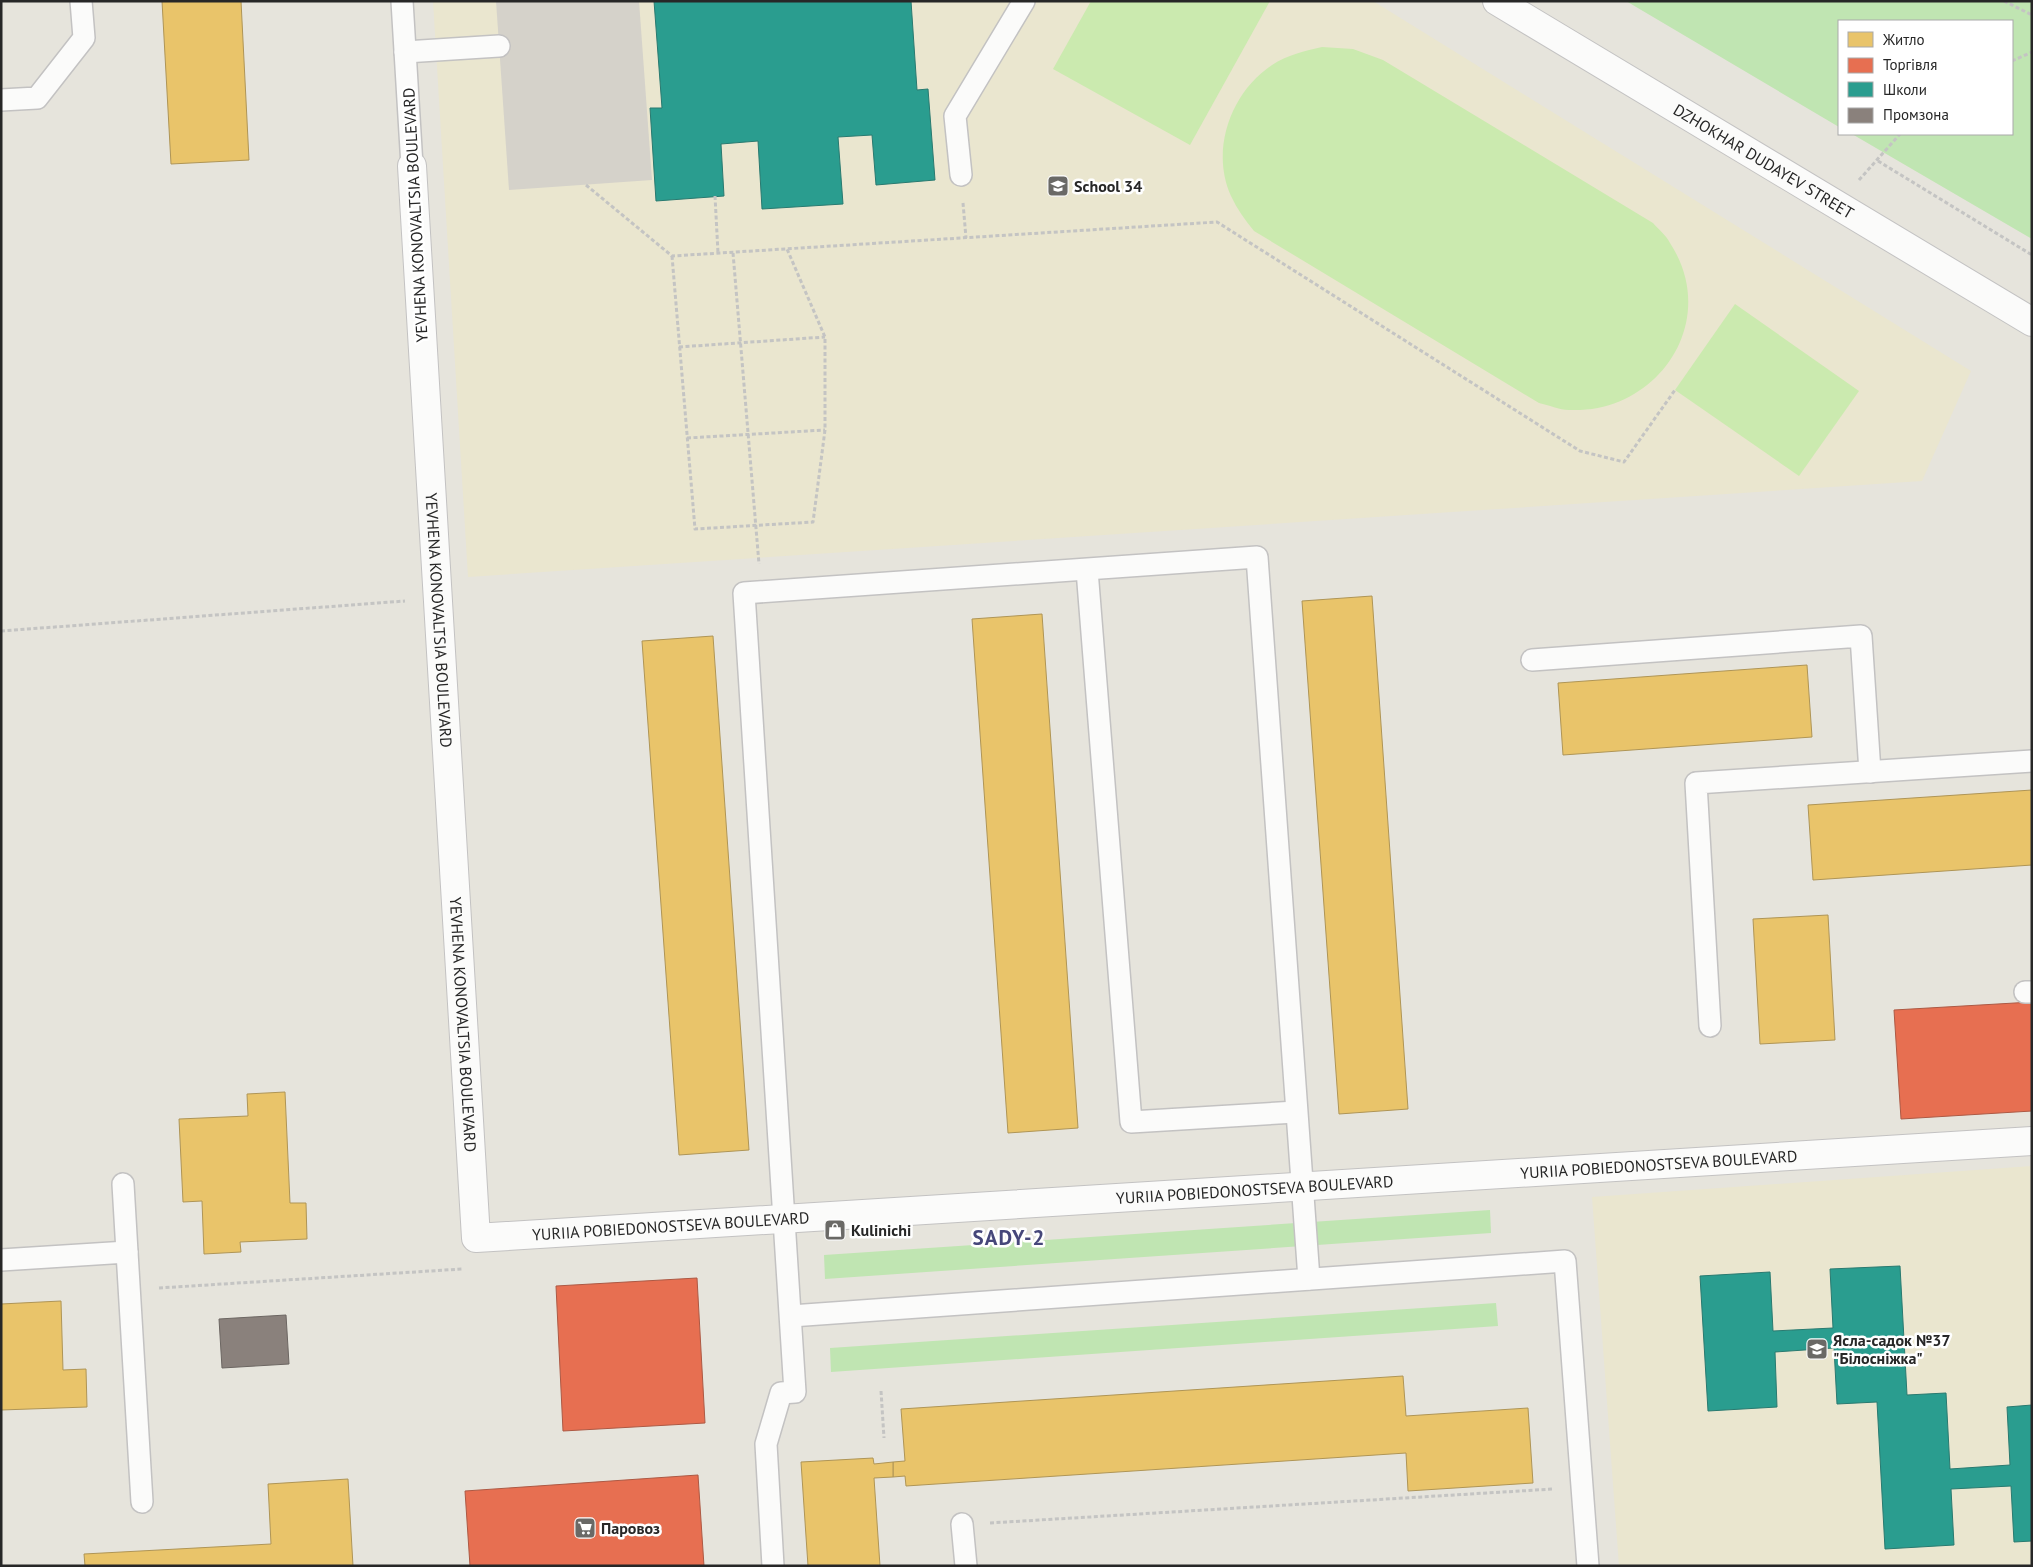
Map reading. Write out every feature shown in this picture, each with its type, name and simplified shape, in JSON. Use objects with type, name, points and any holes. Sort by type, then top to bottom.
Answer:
[{"type":"street","name":"DZHOKHAR DUDAYEV STREET","points":[[1497,1],[2032,322]]},
{"type":"street","name":"YEVHENA KONOVALTSIA BOULEVARD","points":[[412,166],[476,1238]]},
{"type":"street","name":"YURIIA POBIEDONOSTSEVA BOULEVARD","points":[[476,1238],[2032,1141]]},
{"type":"lane","points":[[1,100],[37,98],[84,38],[81,1]]},
{"type":"lane","name":"YEVHENA KONOVALTSIA BOULEVARD","points":[[402,1],[412,166]]},
{"type":"lane","points":[[961,175],[955,116],[1024,1]]},
{"type":"lane","points":[[405,52],[499,46]]},
{"type":"lane","points":[[773,1566],[766,1444],[781,1393],[795,1392],[744,594],[1257,557],[1309,1279]]},
{"type":"lane","points":[[1087,570],[1131,1122],[1296,1112]]},
{"type":"lane","points":[[1532,660],[1861,636],[1870,772]]},
{"type":"lane","points":[[1710,1026],[1696,783],[2032,761]]},
{"type":"lane","points":[[123,1184],[142,1502]]},
{"type":"lane","points":[[1,1260],[127,1252]]},
{"type":"lane","points":[[791,1316],[1565,1261],[1588,1566]]},
{"type":"lane","points":[[962,1524],[966,1566]]},
{"type":"path","points":[[2004,1],[2032,15]]},
{"type":"path","points":[[2013,61],[2032,52]]},
{"type":"path","points":[[1834,204],[1878,161],[1899,135]]},
{"type":"path","points":[[1878,161],[2032,255]]},
{"type":"path","points":[[586,185],[672,256],[1217,222],[1580,451],[1624,462],[1674,390]]},
{"type":"path","points":[[714,196],[718,253]]},
{"type":"path","points":[[672,256],[695,529],[756,526],[812,522],[824,430],[825,337],[788,249]]},
{"type":"path","points":[[733,253],[761,592]]},
{"type":"path","points":[[680,347],[825,337]]},
{"type":"path","points":[[687,438],[824,430]]},
{"type":"path","points":[[1,631],[438,599]]},
{"type":"path","points":[[129,1290],[478,1268],[476,1238]]},
{"type":"path","points":[[881,1391],[884,1438]]},
{"type":"path","points":[[962,1524],[1582,1487]]},
{"type":"shaded area","name":"School 34","points":[[433,1],[1373,1],[1971,371],[1922,481],[468,577]]},
{"type":"shaded area","points":[[496,1],[639,1],[652,180],[509,190]]},
{"type":"shaded area","name":"Ясла-садок №37 \"Білосніжка\"","points":[[2032,1166],[2032,1566],[1619,1566],[1592,1197]]},
{"type":"green space","points":[[1091,1],[1270,1],[1190,145],[1053,69]]},
{"type":"green space","points":[[1626,1],[2032,1],[2032,239],[1854,135],[2013,135],[2013,20],[1838,20],[1838,126]]},
{"type":"green space","points":[[1322,47],[1353,49],[1383,60],[1653,223],[1668,240],[1684,273],[1688,303],[1684,331],[1672,357],[1654,379],[1630,397],[1601,407],[1565,410],[1539,403],[1254,231],[1244,219],[1231,196],[1225,178],[1223,160],[1224,141],[1228,123],[1235,106],[1245,90],[1258,76],[1272,65],[1284,59]]},
{"type":"green space","points":[[1735,304],[1859,391],[1799,476],[1675,390]]},
{"type":"green space","points":[[1490,1210],[1491,1233],[825,1279],[824,1255]]},
{"type":"green space","points":[[1496,1303],[1498,1326],[831,1372],[830,1348]]},
{"type":"building: Житло","points":[[162,1],[241,1],[249,160],[171,164]]},
{"type":"building: Житло","points":[[1372,596],[1408,1109],[1339,1114],[1302,601]]},
{"type":"building: Житло","points":[[1042,614],[1078,1128],[1008,1133],[972,619]]},
{"type":"building: Житло","points":[[713,636],[749,1150],[679,1155],[642,641]]},
{"type":"building: Житло","points":[[1807,665],[1812,737],[1563,755],[1558,683]]},
{"type":"building: Житло","points":[[2032,790],[2032,865],[1813,880],[1808,805]]},
{"type":"building: Житло","points":[[1828,915],[1835,1040],[1760,1044],[1753,919]]},
{"type":"building: Житло","points":[[285,1092],[290,1203],[306,1203],[307,1239],[240,1242],[241,1252],[204,1254],[202,1201],[183,1202],[179,1119],[248,1116],[247,1094]]},
{"type":"building: Житло","points":[[61,1301],[63,1370],[86,1369],[87,1407],[1,1410],[1,1304]]},
{"type":"building: Житло","points":[[1403,1376],[1406,1416],[1528,1408],[1533,1483],[1408,1491],[1406,1453],[906,1486],[905,1476],[893,1477],[893,1462],[905,1461],[901,1409]]},
{"type":"building: Житло","points":[[873,1458],[874,1464],[893,1462],[893,1477],[874,1478],[880,1566],[808,1566],[801,1462]]},
{"type":"building: Житло","points":[[348,1479],[353,1566],[85,1566],[84,1554],[271,1544],[268,1484]]},
{"type":"building: Торгівля","points":[[2032,1002],[2032,1111],[1901,1119],[1894,1010]]},
{"type":"building: Торгівля","points":[[697,1278],[705,1423],[563,1431],[556,1286]]},
{"type":"building: Торгівля","name":"Паровоз","points":[[698,1475],[704,1566],[470,1566],[465,1491]]},
{"type":"building: Школи","points":[[654,1],[911,1],[917,90],[928,89],[935,180],[876,185],[872,135],[838,137],[843,204],[762,209],[758,141],[721,144],[724,196],[656,201],[650,108],[662,108]]},
{"type":"building: Школи","points":[[1900,1266],[1907,1395],[1946,1393],[1950,1469],[2010,1465],[2007,1407],[2032,1405],[2032,1541],[2014,1542],[2011,1486],[1951,1489],[1954,1545],[1885,1549],[1877,1402],[1837,1404],[1834,1348],[1775,1352],[1777,1407],[1708,1411],[1700,1276],[1770,1272],[1773,1331],[1833,1328],[1830,1269]]},
{"type":"building: Промзона","points":[[286,1315],[289,1364],[222,1368],[219,1319]]},
{"type":"place","name":"School 34","points":[[1058,186]]},
{"type":"place","name":"Kulinichi","points":[[835,1230]]},
{"type":"place","name":"Ясла-садок №37 \"Білосніжка\"","points":[[1817,1349]]},
{"type":"place","name":"Паровоз","points":[[585,1528]]},
{"type":"district","name":"SADY-2","points":[[1009,1238]]}]
